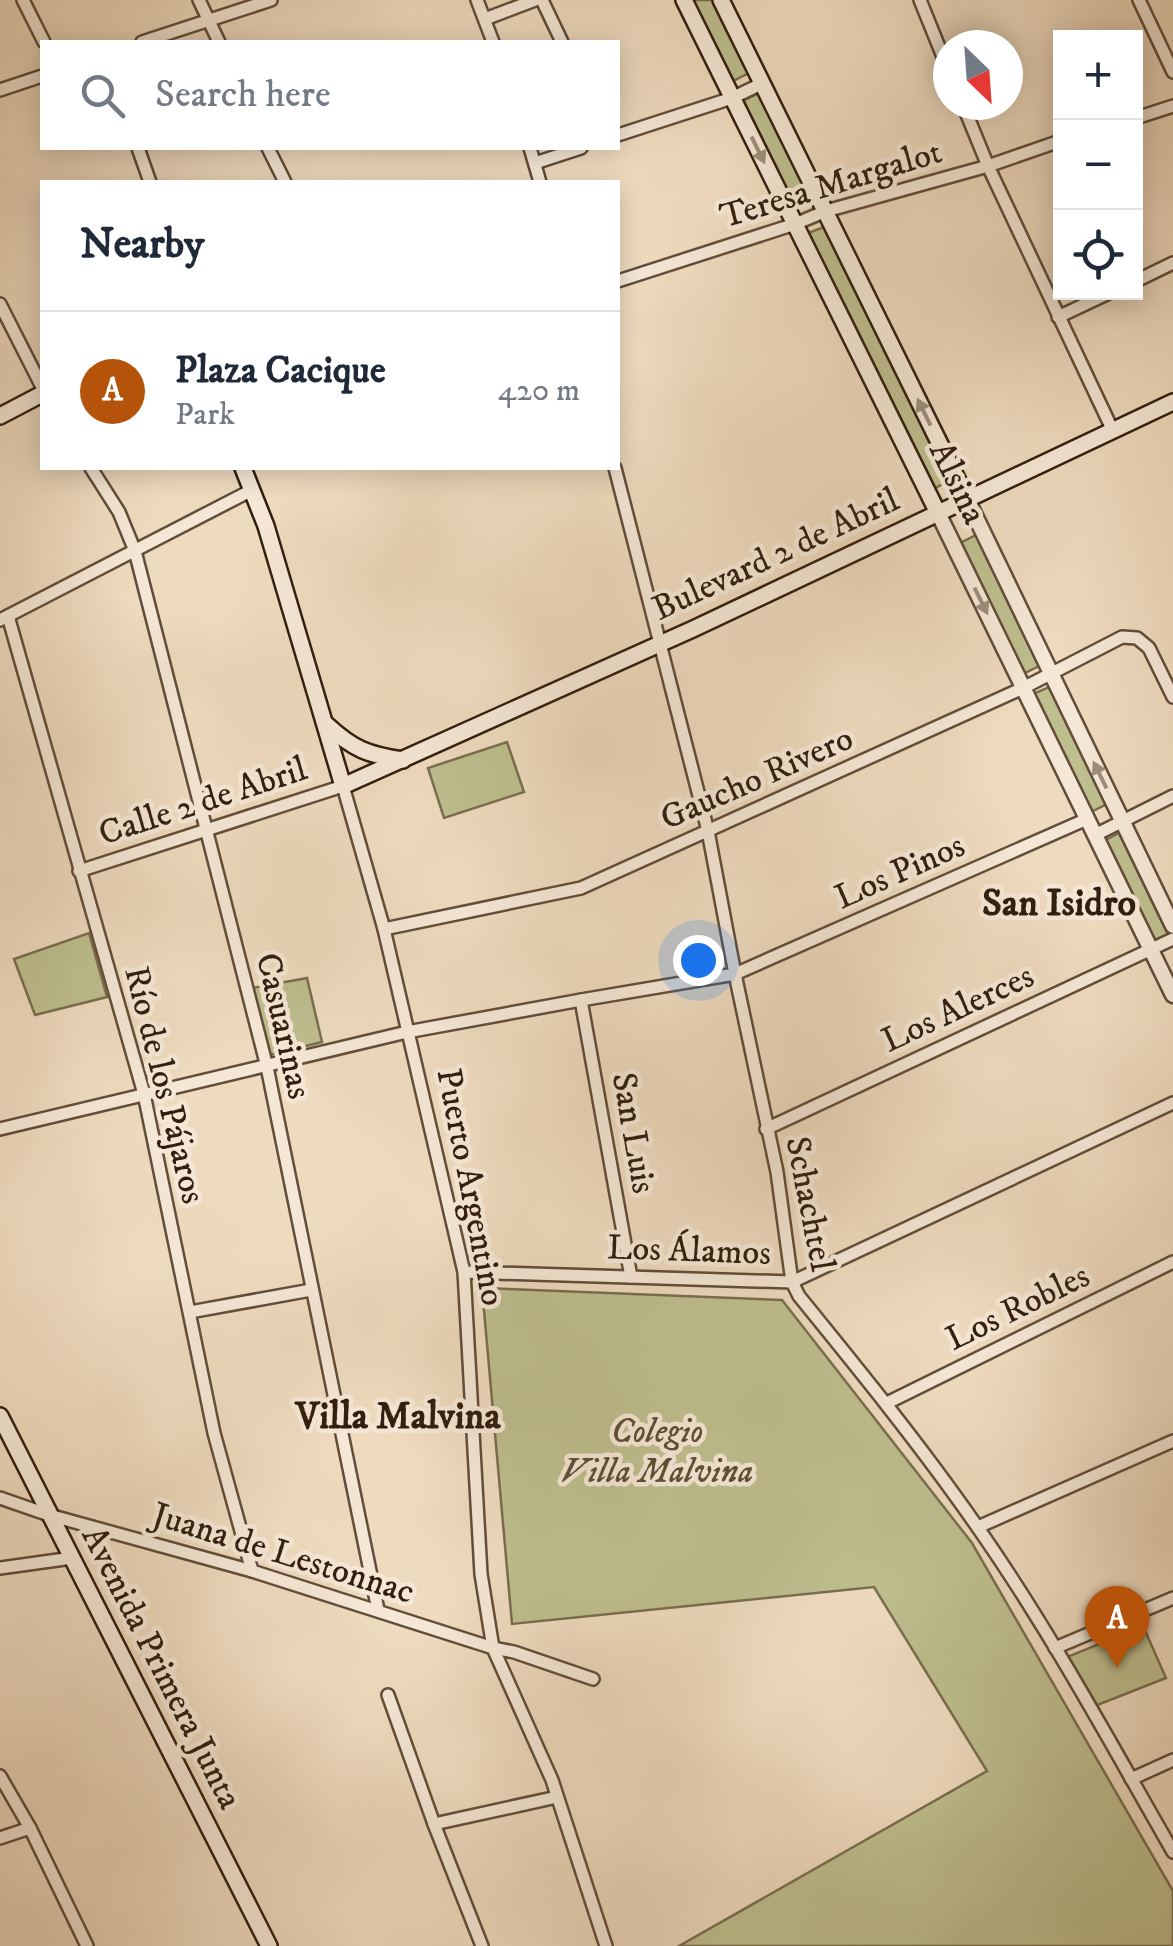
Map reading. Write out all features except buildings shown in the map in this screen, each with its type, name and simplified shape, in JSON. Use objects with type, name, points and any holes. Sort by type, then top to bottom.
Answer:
[{"type":"main road","name":"Alsina","points":[[684,0],[938,513]]},
{"type":"main road","name":"Alsina","points":[[722,0],[967,500]]},
{"type":"main road","points":[[0,416],[40,392]]},
{"type":"main road","name":"Bulevard 2 de Abril","points":[[343,786],[693,629],[1173,402]]},
{"type":"main road","points":[[244,470],[266,526],[343,786]]},
{"type":"main road","points":[[326,723],[373,759],[374,772]]},
{"type":"main road","points":[[338,763],[348,752],[403,760]]},
{"type":"main road","name":"Avenida Primera Junta","points":[[0,1416],[269,1946]]},
{"type":"street","points":[[23,0],[43,40]]},
{"type":"street","points":[[199,0],[218,40]]},
{"type":"street","points":[[148,40],[271,0]]},
{"type":"street","points":[[477,0],[492,40]]},
{"type":"street","points":[[485,19],[539,0],[561,40]]},
{"type":"street","points":[[920,0],[933,32]]},
{"type":"street","points":[[1138,0],[1173,72]]},
{"type":"street","points":[[0,90],[40,77]]},
{"type":"street","points":[[620,134],[732,98],[763,83]]},
{"type":"street","points":[[1143,116],[1173,106]]},
{"type":"street","points":[[969,120],[1113,431]]},
{"type":"street","name":"Teresa Margalot","points":[[620,280],[826,211],[988,166],[1053,143]]},
{"type":"street","points":[[139,150],[149,180]]},
{"type":"street","points":[[269,150],[283,180]]},
{"type":"street","points":[[531,150],[539,180]]},
{"type":"street","points":[[535,163],[574,150]]},
{"type":"street","points":[[1143,278],[1173,263]]},
{"type":"street","points":[[1058,317],[1094,300]]},
{"type":"street","points":[[0,304],[40,387]]},
{"type":"street","name":"Casuarinas","points":[[92,470],[119,512],[135,551],[266,1067],[378,1610]]},
{"type":"street","name":"Schachtel","points":[[616,470],[708,831],[777,1172],[792,1282],[978,1527],[1056,1648],[1173,1852]]},
{"type":"street","points":[[4,618],[252,490]]},
{"type":"street","name":"Alsina","points":[[967,500],[1173,926]]},
{"type":"street","name":"Alsina","points":[[938,513],[1173,993]]},
{"type":"street","name":"Río de los Pájaros","points":[[4,618],[144,1094],[214,1433],[252,1570]]},
{"type":"street","name":"Gaucho Rivero","points":[[384,929],[581,888],[1024,688],[1122,637],[1138,638],[1149,648],[1173,696]]},
{"type":"street","name":"Calle 2 de Abril","points":[[79,871],[343,786]]},
{"type":"street","name":"Puerto Argentino","points":[[343,786],[384,929],[464,1272],[482,1574],[493,1648],[557,1797],[606,1946]]},
{"type":"street","points":[[1095,835],[1173,796]]},
{"type":"street","name":"Los Pinos","points":[[0,1130],[408,1032],[735,974],[1088,819]]},
{"type":"street","name":"Los Alerces","points":[[766,1128],[1173,939]]},
{"type":"street","name":"San Luis","points":[[581,1000],[631,1277]]},
{"type":"street","name":"Los Álamos","points":[[464,1272],[792,1282],[1173,1103]]},
{"type":"street","name":"Los Robles","points":[[887,1404],[1173,1262]]},
{"type":"street","points":[[190,1312],[311,1290]]},
{"type":"street","points":[[978,1527],[1173,1441]]},
{"type":"street","name":"Juana de Lestonnac","points":[[0,1498],[252,1570],[593,1679]]},
{"type":"street","points":[[0,1568],[72,1558]]},
{"type":"street","points":[[1056,1648],[1173,1598]]},
{"type":"street","points":[[388,1696],[482,1946]]},
{"type":"street","points":[[1131,1778],[1173,1760]]},
{"type":"street","points":[[0,1776],[30,1828],[87,1946]]},
{"type":"street","points":[[434,1824],[557,1797]]},
{"type":"street","points":[[0,1838],[30,1828]]},
{"type":"green space","points":[[691,0],[714,0],[749,73],[733,81]]},
{"type":"green space","points":[[759,93],[811,198],[794,206],[743,101]]},
{"type":"green space","points":[[824,227],[949,481],[935,488],[808,233]]},
{"type":"green space","points":[[976,535],[1039,666],[1023,674],[960,543]]},
{"type":"green space","points":[[1049,687],[1107,804],[1091,812],[1033,694]]},
{"type":"green space","points":[[507,742],[524,792],[444,818],[428,768]]},
{"type":"green space","points":[[1119,833],[1169,936],[1154,943],[1104,841]]},
{"type":"green space","points":[[89,933],[107,997],[35,1015],[14,959]]},
{"type":"green space","points":[[307,978],[322,1042],[270,1055],[253,988]]},
{"type":"green space","name":"Colegio Villa Malvina","points":[[482,1288],[782,1300],[972,1543],[1173,1891],[1173,1946],[679,1946],[987,1771],[874,1587],[512,1624]]},
{"type":"green space","points":[[1143,1626],[1166,1678],[1095,1706],[1067,1657]]},
{"type":"place","name":"Plaza Cacique","points":[[1117,1668]]},
{"type":"district","name":"San Isidro","points":[[1059,904]]},
{"type":"district","name":"Villa Malvina","points":[[398,1417]]}]
